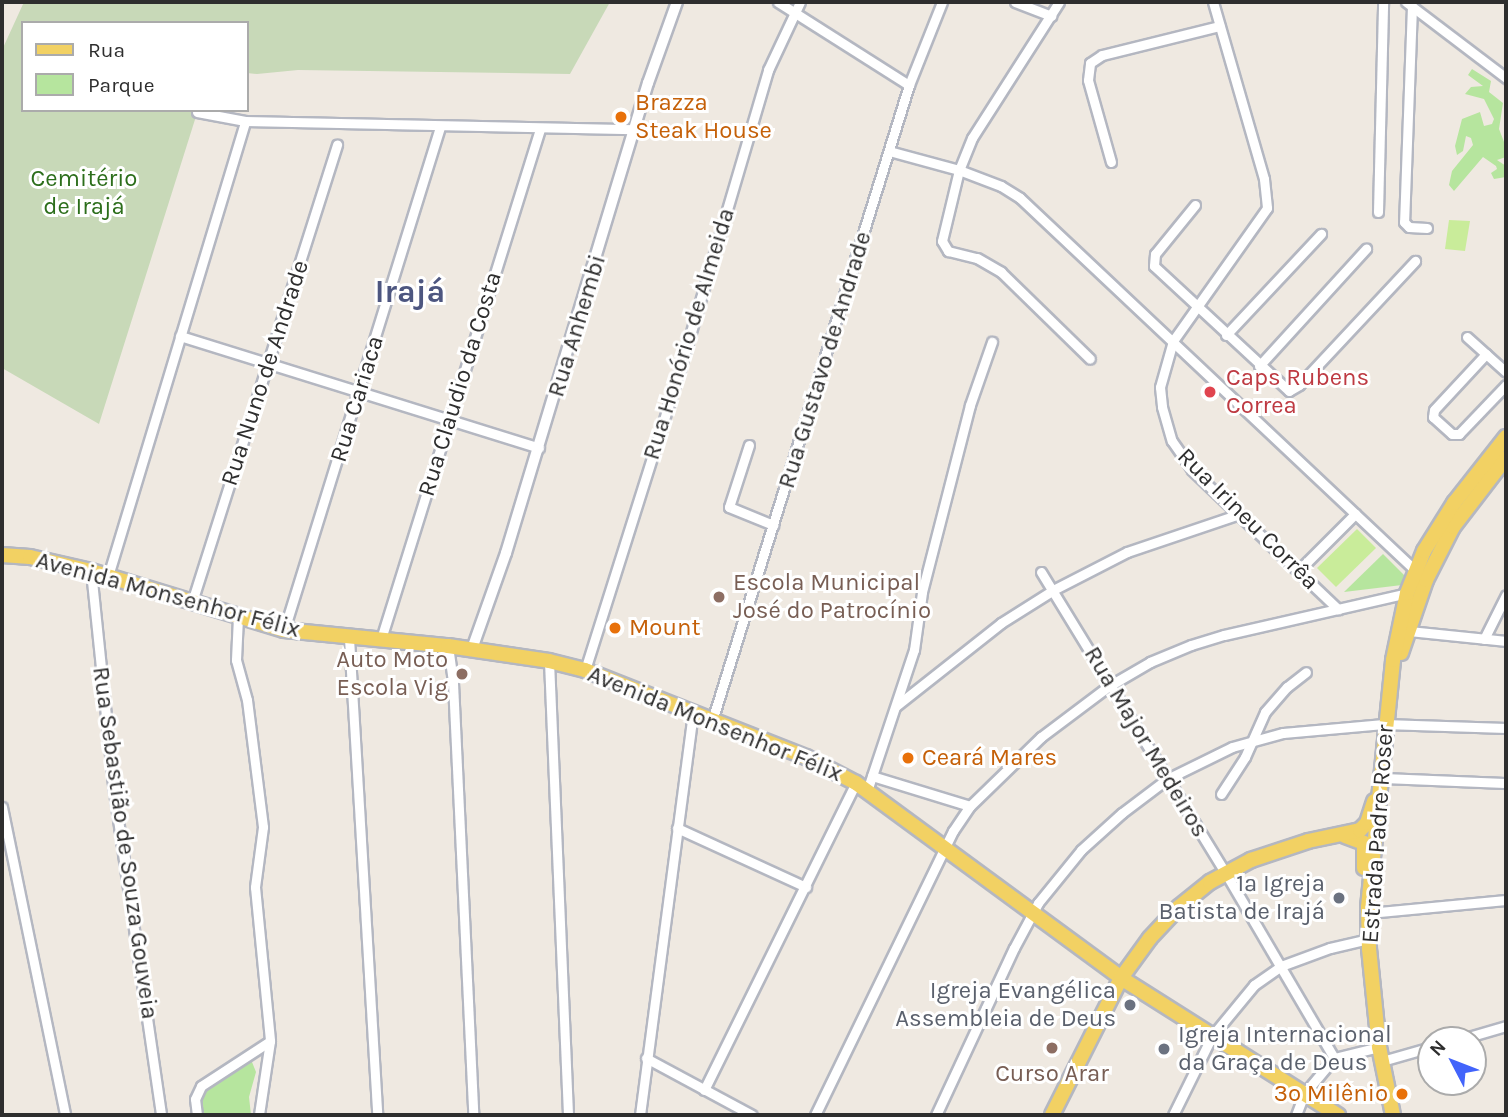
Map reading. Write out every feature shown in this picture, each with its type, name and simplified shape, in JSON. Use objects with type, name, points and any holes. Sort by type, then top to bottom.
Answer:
[{"type":"main road","name":"Estrada Padre Roser","points":[[1393,1115],[1380,1054],[1368,939],[1368,910],[1382,779],[1384,724],[1407,593],[1415,570],[1454,503],[1506,437]]},
{"type":"main road","name":"Estrada Padre Roser","points":[[1392,677],[1426,580],[1452,527],[1506,458]]},
{"type":"main road","name":"Avenida Monsenhor Félix","points":[[2,555],[30,557],[91,571],[284,630],[448,646],[549,660],[585,670],[806,757],[862,787],[1121,978],[1338,1115]]},
{"type":"main road","points":[[1052,1115],[1121,978],[1165,921],[1195,893],[1226,872],[1288,847],[1360,830],[1367,823],[1382,779]]},
{"type":"main road","points":[[1342,835],[1357,838],[1364,844],[1364,886],[1368,910]]},
{"type":"main road","points":[[1102,964],[1118,979],[1108,1003]]},
{"type":"main road","points":[[1108,1003],[1141,991]]},
{"type":"street","name":"Rua Anhembi","points":[[472,649],[539,447],[634,129],[677,2]]},
{"type":"street","points":[[778,2],[909,85]]},
{"type":"street","name":"Rua Honório de Almeida","points":[[585,670],[681,366],[768,70],[800,2]]},
{"type":"street","name":"Rua Gustavo de Andrade","points":[[712,721],[909,85],[942,2]]},
{"type":"street","points":[[1015,2],[1051,16]]},
{"type":"street","points":[[1059,2],[980,122],[959,170],[943,234],[944,247],[953,253],[985,261],[1001,272],[1090,359]]},
{"type":"street","name":"Rua Irineu Corrêa","points":[[1213,2],[1268,201],[1259,223],[1173,341],[1160,387],[1162,407],[1172,441],[1192,470],[1338,609]]},
{"type":"street","points":[[1378,212],[1383,2]]},
{"type":"street","points":[[1409,4],[1506,78]]},
{"type":"street","points":[[1409,4],[1404,222],[1409,228],[1427,228]]},
{"type":"street","points":[[1111,162],[1088,80],[1090,63],[1102,55],[1219,26]]},
{"type":"street","points":[[197,112],[245,121],[634,129]]},
{"type":"street","points":[[108,576],[245,121]]},
{"type":"street","name":"Rua Cariaca","points":[[284,630],[440,127]]},
{"type":"street","name":"Rua Claudio da Costa","points":[[380,639],[540,129]]},
{"type":"street","name":"Rua Nuno de Andrade","points":[[192,602],[337,144]]},
{"type":"street","points":[[890,151],[959,170],[1001,186],[1020,198],[1426,580]]},
{"type":"street","points":[[1195,205],[1159,248],[1153,261],[1158,270],[1287,391],[1299,385],[1415,261]]},
{"type":"street","points":[[1226,335],[1321,234]]},
{"type":"street","points":[[1259,366],[1366,249]]},
{"type":"street","points":[[180,336],[539,447]]},
{"type":"street","points":[[1467,337],[1506,372]]},
{"type":"street","points":[[704,1090],[806,887],[862,787],[872,776],[914,650],[922,592],[970,405],[992,342]]},
{"type":"street","points":[[1486,354],[1434,410],[1433,417],[1452,434],[1460,434],[1506,385]]},
{"type":"street","points":[[748,446],[729,507],[773,525]]},
{"type":"street","points":[[896,706],[1001,623],[1055,589],[1127,552],[1239,514]]},
{"type":"street","points":[[1298,571],[1355,514]]},
{"type":"street","name":"Rua Sebastião de Souza Gouveia","points":[[91,571],[113,785],[161,1115]]},
{"type":"street","name":"Rua Major Medeiros","points":[[1041,572],[1055,589],[1109,686],[1226,872],[1334,1058]]},
{"type":"street","points":[[815,1115],[944,848],[970,806],[1041,737],[1109,686],[1150,663],[1191,645],[1407,593]]},
{"type":"street","points":[[1484,639],[1506,595]]},
{"type":"street","points":[[238,617],[236,660],[247,700],[263,827],[255,887],[270,1041],[259,1115]]},
{"type":"street","points":[[1409,631],[1506,641]]},
{"type":"street","points":[[349,638],[377,1115]]},
{"type":"street","points":[[448,646],[453,683],[473,1115]]},
{"type":"street","points":[[549,660],[568,1115]]},
{"type":"street","points":[[1221,794],[1245,757],[1265,712],[1287,687],[1306,673]]},
{"type":"street","points":[[640,1115],[693,714]]},
{"type":"street","points":[[936,1115],[1031,914],[1057,877],[1082,850],[1122,813],[1167,779],[1251,741],[1324,727],[1384,724],[1506,728]]},
{"type":"street","points":[[872,776],[970,806]]},
{"type":"street","points":[[1382,779],[1506,783]]},
{"type":"street","points":[[2,807],[65,1115]]},
{"type":"street","points":[[677,828],[806,887]]},
{"type":"street","points":[[1368,910],[1506,900]]},
{"type":"street","points":[[1173,1115],[1212,1037],[1246,993],[1281,965],[1330,948],[1368,939]]},
{"type":"street","points":[[1487,1032],[1506,1026]]},
{"type":"street","points":[[197,1115],[195,1098],[201,1086],[270,1041]]},
{"type":"street","points":[[1296,1115],[1304,1094],[1334,1058],[1417,1050]]},
{"type":"street","points":[[646,1058],[752,1115]]},
{"type":"green space","name":"Cemitério de Irajá","points":[[24,2],[610,2],[570,74],[298,70],[257,74],[248,73],[248,21],[21,21],[21,112],[197,112],[99,424],[2,368],[2,50]]},
{"type":"green space","points":[[1472,69],[1491,81],[1489,92],[1503,103],[1499,129],[1506,147],[1506,157],[1497,160],[1506,166],[1506,177],[1494,179],[1491,173],[1497,169],[1496,166],[1483,157],[1454,191],[1449,185],[1452,171],[1473,145],[1471,138],[1466,136],[1463,151],[1457,155],[1455,146],[1462,119],[1480,112],[1484,126],[1492,124],[1494,119],[1484,99],[1465,94],[1471,87],[1483,86],[1468,75]]},
{"type":"green space","points":[[1449,220],[1470,221],[1465,251],[1445,249]]},
{"type":"green space","points":[[1357,529],[1376,548],[1336,587],[1317,568]]},
{"type":"green space","points":[[1383,554],[1405,576],[1402,585],[1344,592]]},
{"type":"green space","points":[[242,1060],[252,1062],[256,1072],[249,1097],[251,1115],[200,1115],[198,1099],[201,1090]]},
{"type":"place","name":"Brazza Steak House","points":[[621,117]]},
{"type":"place","name":"Caps Rubens Correa","points":[[1210,392]]},
{"type":"place","name":"Escola Municipal José do Patrocínio","points":[[719,597]]},
{"type":"place","name":"Mount","points":[[615,628]]},
{"type":"place","name":"Auto Moto Escola Vig","points":[[462,674]]},
{"type":"place","name":"Ceará Mares","points":[[908,758]]},
{"type":"place","name":"1ª Igreja Batista de Irajá","points":[[1339,898]]},
{"type":"place","name":"Igreja Evangélica Assembleia de Deus","points":[[1130,1005]]},
{"type":"place","name":"Curso Arar","points":[[1052,1048]]},
{"type":"place","name":"Igreja Internacional da Graça de Deus","points":[[1164,1049]]},
{"type":"place","name":"3o Milênio","points":[[1402,1094]]},
{"type":"district","name":"Irajá","points":[[410,292]]}]
